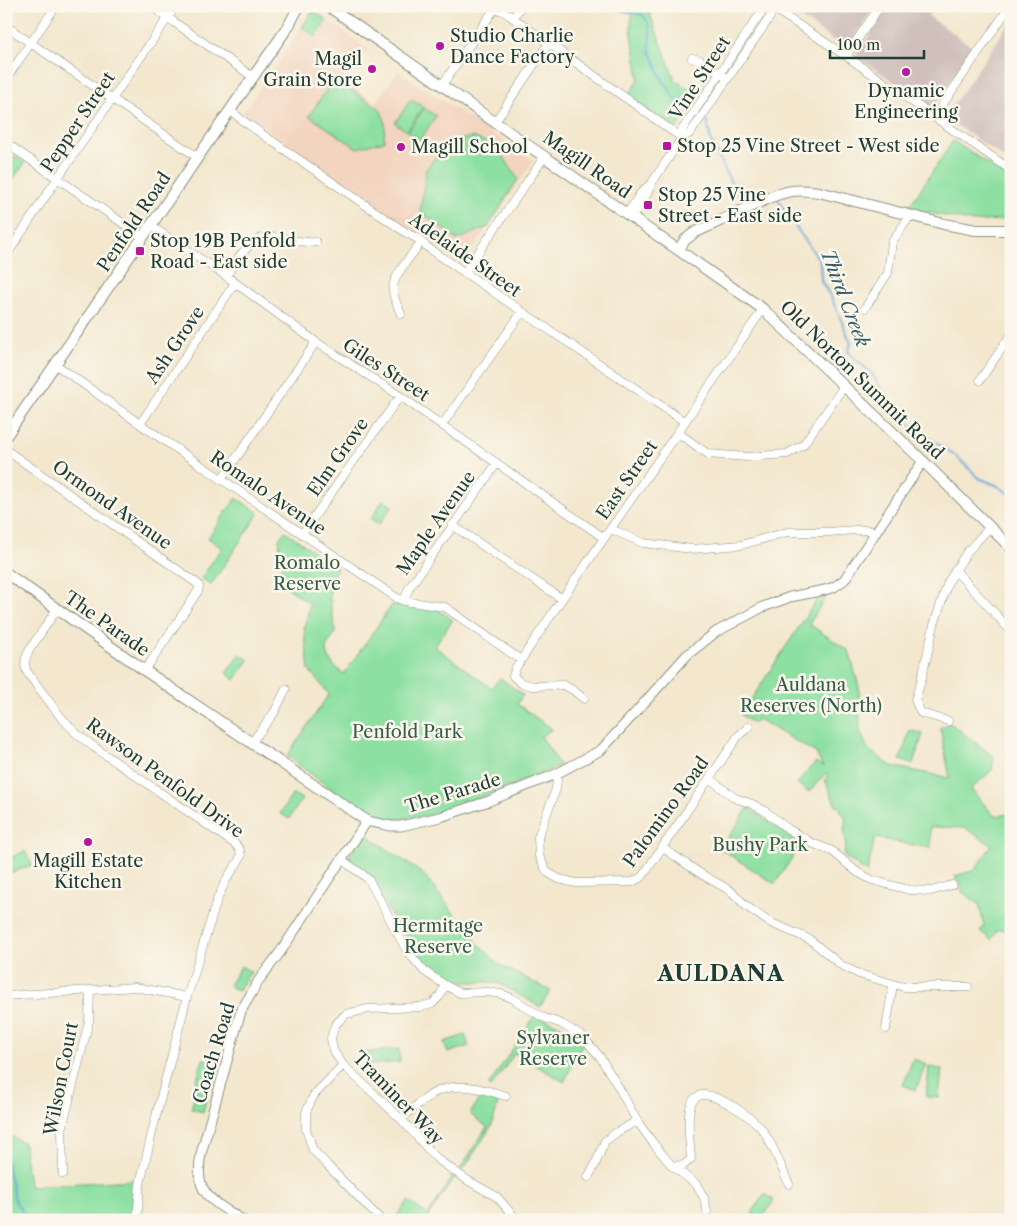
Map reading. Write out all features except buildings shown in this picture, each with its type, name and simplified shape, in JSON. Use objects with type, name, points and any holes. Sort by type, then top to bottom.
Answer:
[{"type":"main road","name":"Penfold Road","points":[[288,26],[298,6]]},
{"type":"main road","name":"Penfold Road","points":[[7,433],[288,26],[305,6]]},
{"type":"main road","name":"Magill Road","points":[[328,6],[679,249]]},
{"type":"main road","points":[[679,249],[690,235],[771,197],[793,190],[819,192],[910,216],[976,230],[1011,230]]},
{"type":"main road","name":"Old Norton Summit Road","points":[[679,249],[763,308],[924,461],[1011,548]]},
{"type":"main road","name":"The Parade","points":[[6,573],[144,670],[367,820]]},
{"type":"street","points":[[6,79],[56,6]]},
{"type":"street","points":[[151,6],[254,77]]},
{"type":"street","name":"Pepper Street","points":[[6,256],[176,6]]},
{"type":"street","points":[[513,18],[521,6]]},
{"type":"street","points":[[846,56],[880,6]]},
{"type":"street","points":[[934,117],[1010,7]]},
{"type":"street","points":[[442,85],[492,11],[495,9],[502,10],[682,138]]},
{"type":"street","points":[[762,9],[764,14],[770,17],[775,16],[779,9],[1010,168]]},
{"type":"street","name":"Vine Street","points":[[682,138],[682,130],[762,9]]},
{"type":"street","name":"Vine Street","points":[[630,215],[640,194],[653,181],[682,138],[691,132],[770,17]]},
{"type":"street","points":[[6,26],[197,158]]},
{"type":"street","points":[[495,122],[549,43]]},
{"type":"street","points":[[692,58],[700,60],[728,79]]},
{"type":"street","name":"Adelaide Street","points":[[230,110],[405,232],[413,235],[464,273],[685,422]]},
{"type":"street","points":[[6,143],[143,237]]},
{"type":"street","points":[[464,273],[545,156]]},
{"type":"street","points":[[865,308],[888,273],[892,242],[910,216]]},
{"type":"street","name":"Giles Street","points":[[151,226],[235,282],[316,342],[400,396],[604,538]]},
{"type":"street","points":[[226,276],[252,243],[264,238],[287,238],[306,243],[316,242]]},
{"type":"street","points":[[401,314],[393,293],[393,285],[399,273],[421,242]]},
{"type":"street","name":"Ash Grove","points":[[140,424],[235,282]]},
{"type":"street","name":"East Street","points":[[584,698],[563,685],[533,686],[521,683],[513,676],[515,669],[763,308]]},
{"type":"street","points":[[442,425],[522,312]]},
{"type":"street","points":[[980,380],[1011,335]]},
{"type":"street","points":[[221,480],[316,342]]},
{"type":"street","name":"Romalo Avenue","points":[[55,364],[221,480],[397,598],[404,601],[445,606],[521,660]]},
{"type":"street","points":[[678,433],[708,454],[747,457],[786,454],[803,445],[844,386]]},
{"type":"street","name":"Elm Grove","points":[[302,534],[400,396]]},
{"type":"street","name":"Ormond Avenue","points":[[6,450],[196,582],[199,586],[198,591],[144,670]]},
{"type":"street","name":"The Parade","points":[[367,820],[391,826],[401,826],[440,817],[484,803],[556,774],[601,750],[686,655],[716,632],[748,614],[776,602],[790,597],[825,590],[834,587],[844,580],[924,461]]},
{"type":"street","name":"Maple Avenue","points":[[404,601],[408,588],[496,463]]},
{"type":"street","points":[[452,526],[562,599]]},
{"type":"street","points":[[948,721],[922,712],[915,700],[934,625],[948,582],[967,552],[990,527]]},
{"type":"street","points":[[611,529],[643,543],[692,550],[741,545],[787,532],[868,530],[875,533]]},
{"type":"street","points":[[955,570],[1011,631]]},
{"type":"street","name":"Rawson Penfold Drive","points":[[57,609],[26,657],[27,672],[40,691],[76,734],[234,844],[241,853],[240,859],[226,880],[217,900],[187,997],[150,1138],[140,1184],[137,1220]]},
{"type":"street","points":[[252,742],[274,713],[286,689]]},
{"type":"street","name":"Palomino Road","points":[[556,774],[556,788],[538,837],[540,856],[547,872],[559,878],[576,882],[632,882],[642,877],[739,735],[749,727]]},
{"type":"street","points":[[710,779],[735,798],[765,811],[788,829],[812,843],[832,851],[857,872],[872,880],[909,890],[931,890],[952,885]]},
{"type":"street","name":"Coach Road","points":[[242,1220],[211,1199],[203,1189],[199,1174],[202,1150],[241,1010],[259,980],[281,951],[367,820]]},
{"type":"street","points":[[663,848],[701,874],[731,891],[746,906],[769,922],[809,939],[841,965],[859,974],[904,987],[968,987]]},
{"type":"street","points":[[342,860],[369,880],[407,951],[424,971],[445,986],[460,992],[487,992],[512,998],[542,1017],[562,1024],[583,1037],[600,1057],[637,1121],[653,1142],[672,1166],[696,1184],[704,1198],[707,1211]]},
{"type":"street","points":[[886,1029],[893,984]]},
{"type":"street","name":"Traminer Way","points":[[445,986],[440,996],[432,1004],[420,1007],[368,1008],[346,1014],[335,1024],[331,1038],[333,1050],[343,1065],[401,1119],[437,1159],[467,1180],[497,1197],[517,1220]]},
{"type":"street","points":[[6,996],[135,987],[187,997]]},
{"type":"street","name":"Wilson Court","points":[[63,1174],[62,1129],[89,1021],[90,990]]},
{"type":"street","points":[[343,1065],[314,1095],[306,1112],[306,1129],[313,1150],[381,1220]]},
{"type":"street","points":[[401,1119],[434,1093],[450,1088],[468,1087],[483,1089],[506,1096]]},
{"type":"street","points":[[672,1166],[684,1165],[692,1159],[689,1115],[691,1103],[699,1096],[705,1095],[717,1098],[744,1113],[761,1128],[789,1184]]},
{"type":"street","points":[[588,1178],[605,1141],[637,1121]]},
{"type":"shaded area","points":[[809,6],[875,6],[846,49],[801,18]]},
{"type":"shaded area","points":[[889,6],[934,6],[928,16],[973,47],[933,108],[855,56]]},
{"type":"shaded area","name":"Magill School","points":[[328,21],[368,49],[346,82],[376,103],[398,71],[531,159],[532,163],[462,264],[243,113],[301,28],[317,39]]},
{"type":"shaded area","points":[[1011,21],[1011,155],[1007,160],[945,117]]},
{"type":"green space","points":[[632,7],[648,9],[675,80],[700,95],[675,130],[628,97],[639,79],[631,28]]},
{"type":"green space","points":[[312,12],[327,20],[316,37],[302,27]]},
{"type":"green space","points":[[334,78],[380,109],[385,121],[384,141],[357,148],[309,116]]},
{"type":"green space","points":[[411,99],[423,107],[407,131],[395,123]]},
{"type":"green space","points":[[424,108],[436,116],[420,140],[408,132]]},
{"type":"green space","points":[[473,137],[497,147],[518,179],[488,227],[457,240],[420,211],[426,169],[448,142]]},
{"type":"green space","points":[[953,141],[1011,179],[1011,219],[973,222],[908,208]]},
{"type":"green space","points":[[6,150],[25,163],[6,189]]},
{"type":"green space","points":[[236,498],[259,513],[211,585],[201,578],[222,548],[208,538]]},
{"type":"green space","points":[[383,500],[392,506],[379,525],[371,519]]},
{"type":"green space","name":"Penfold Park","points":[[285,531],[337,568],[333,575],[330,591],[336,631],[326,647],[330,659],[337,669],[344,674],[392,605],[434,607],[453,620],[434,646],[491,688],[500,678],[523,695],[517,704],[552,729],[541,736],[560,766],[453,808],[425,816],[396,820],[375,818],[364,814],[287,756],[329,694],[309,670],[304,627],[310,604],[284,585],[279,539]]},
{"type":"green space","name":"Auldana Reserves (North)","points":[[826,597],[809,624],[849,651],[859,687],[860,731],[868,749],[891,766],[950,778],[940,728],[950,723],[994,757],[992,770],[971,789],[994,816],[1011,814],[1011,929],[997,930],[991,940],[980,931],[984,926],[979,904],[962,892],[960,882],[957,882],[955,876],[975,870],[992,845],[965,828],[930,827],[931,848],[875,838],[867,873],[844,856],[846,818],[840,810],[841,808],[835,804],[825,780],[828,776],[826,773],[809,792],[797,784],[816,762],[823,767],[816,753],[758,719],[754,724],[741,715],[818,598]]},
{"type":"green space","points":[[240,654],[249,660],[235,680],[226,673]]},
{"type":"green space","points":[[910,730],[923,734],[913,764],[900,760]]},
{"type":"green space","points":[[293,794],[302,799],[289,819],[280,813]]},
{"type":"green space","name":"Bushy Park","points":[[748,808],[801,844],[775,884],[721,849]]},
{"type":"green space","name":"Hermitage Reserve","points":[[364,833],[423,874],[476,941],[500,965],[551,991],[540,1007],[500,984],[455,982],[425,963],[414,950],[387,908],[370,877],[347,860]]},
{"type":"green space","points":[[25,851],[32,865],[6,875],[6,860]]},
{"type":"green space","points":[[241,966],[251,972],[238,991],[229,985]]},
{"type":"green space","name":"Sylvaner Reserve","points":[[535,1015],[570,1030],[584,1041],[564,1082],[515,1053],[492,1086],[488,1086]]},
{"type":"green space","points":[[465,1035],[469,1046],[448,1053],[444,1042]]},
{"type":"green space","points":[[399,1049],[400,1062],[369,1065],[368,1052]]},
{"type":"green space","points":[[203,1059],[216,1062],[203,1112],[191,1109],[197,1087],[203,1088],[195,1086]]},
{"type":"green space","points":[[913,1059],[926,1064],[916,1090],[903,1085]]},
{"type":"green space","points":[[929,1067],[942,1069],[939,1098],[926,1097]]},
{"type":"green space","points":[[482,1094],[498,1103],[492,1125],[463,1170],[460,1169],[487,1127],[470,1114]]},
{"type":"green space","points":[[6,1131],[10,1136],[24,1143],[29,1186],[135,1180],[133,1220],[13,1220],[6,1216]]},
{"type":"green space","points":[[454,1174],[456,1175],[426,1220],[394,1220],[408,1201],[428,1215]]},
{"type":"green space","points":[[764,1194],[774,1200],[762,1219],[752,1213]]},
{"type":"waterway","name":"Third Creek","points":[[601,6],[643,15],[650,26],[650,50],[661,77],[676,100],[689,102]]},
{"type":"waterway","name":"Third Creek","points":[[707,121],[711,141],[735,191],[745,197],[762,192],[771,192],[773,194]]},
{"type":"waterway","name":"Third Creek","points":[[778,199],[820,261],[821,281],[831,297],[851,343],[848,352],[872,374],[898,417],[956,456],[979,478],[998,486],[1011,495]]},
{"type":"waterway","points":[[6,1161],[16,1203],[29,1220]]},
{"type":"place","name":"Studio Charlie Dance Factory","points":[[440,46]]},
{"type":"place","name":"Magil Grain Store","points":[[372,69]]},
{"type":"place","name":"Dynamic Engineering","points":[[906,72]]},
{"type":"place","name":"Stop 25 Vine Street - West side","points":[[667,146]]},
{"type":"place","name":"Magill School","points":[[401,147]]},
{"type":"place","name":"Stop 25 Vine Street - East side","points":[[648,205]]},
{"type":"place","name":"Stop 19B Penfold Road - East side","points":[[140,251]]},
{"type":"place","name":"Magill Estate Kitchen","points":[[88,842]]},
{"type":"district","name":"AULDANA","points":[[721,973]]},
{"type":"park label","name":"Romalo Reserve","points":[[307,573]]}]
